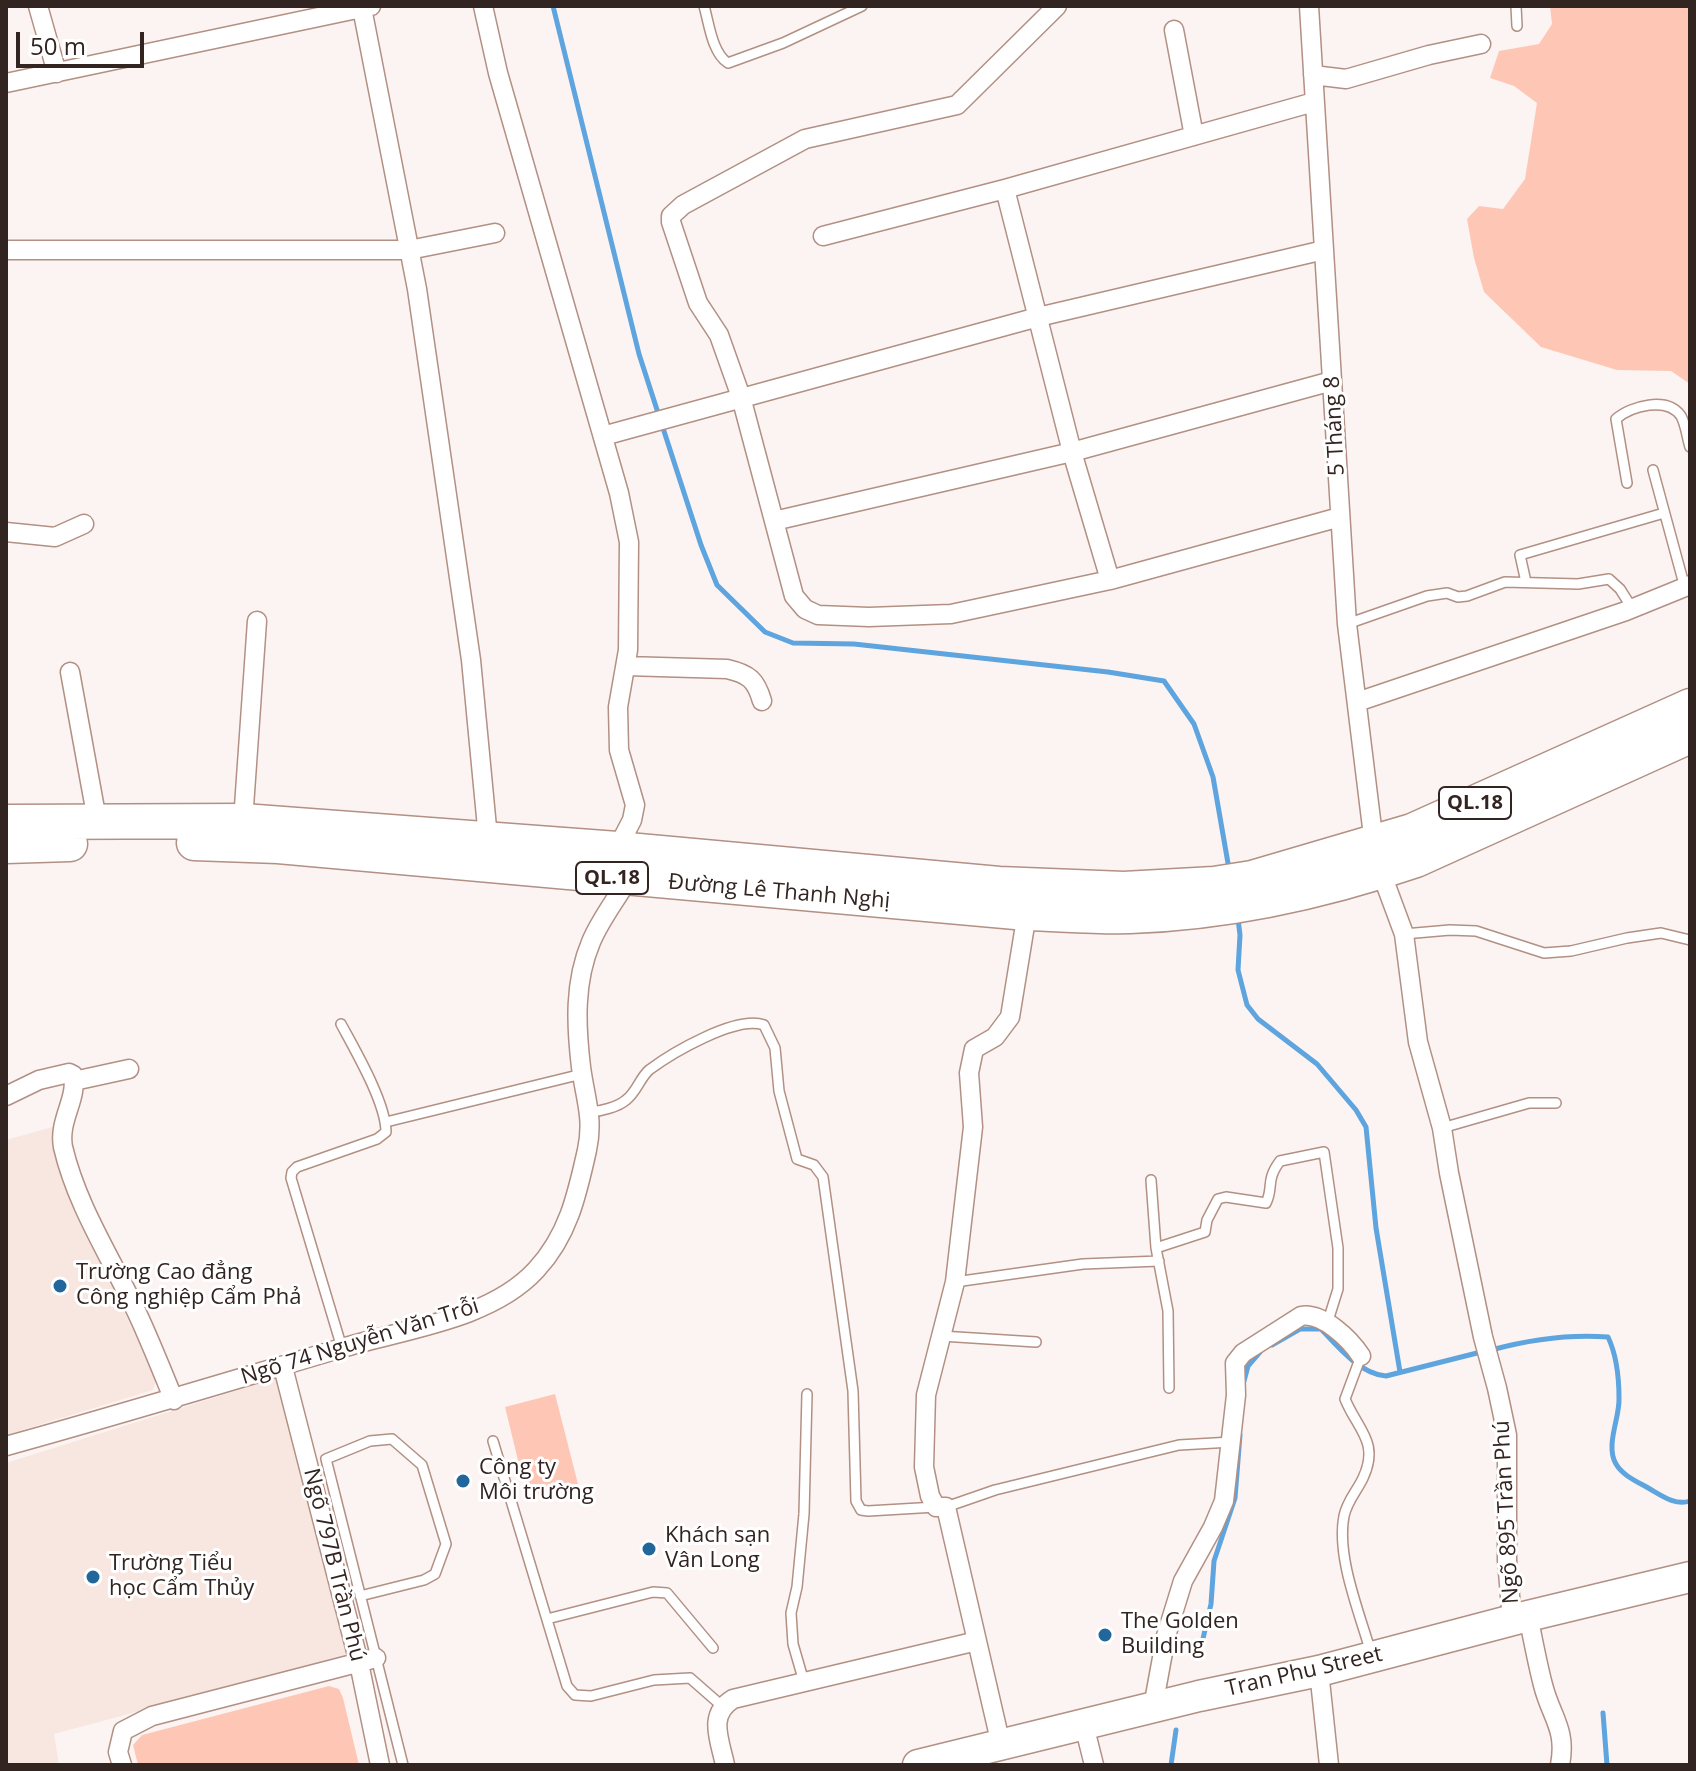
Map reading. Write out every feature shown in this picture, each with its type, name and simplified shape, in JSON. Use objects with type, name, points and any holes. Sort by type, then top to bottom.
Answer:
[{"type":"highway","name":"QL.18","points":[[1216,896],[1254,890],[1378,858],[1416,860],[1671,735],[1690,706]]},
{"type":"highway","name":"Đường Lê Thanh Nghị","points":[[6,822],[243,821],[488,838],[622,864]]},
{"type":"highway","name":"Đường Lê Thanh Nghị","points":[[6,846],[163,842],[622,864],[857,884],[1027,913],[1130,916],[1216,896]]},
{"type":"highway","name":"Đường Lê Thanh Nghị","points":[[857,884],[999,884],[1216,896]]},
{"type":"main road","name":"Tran Phu Street","points":[[918,1765],[1153,1707],[1319,1671],[1690,1577]]},
{"type":"street","points":[[38,6],[57,73]]},
{"type":"street","name":"Ngõ 74 Nguyễn Văn Trỗi","points":[[6,1446],[465,1315],[512,1290],[535,1271],[560,1239],[575,1205],[590,1137],[591,1112],[582,1074],[577,1000],[591,942],[622,864],[635,805],[619,750],[618,707],[628,650],[629,542],[612,433],[498,73],[483,6]]},
{"type":"street","points":[[1057,6],[957,105],[805,139],[675,211],[671,222],[698,303],[719,335],[741,397],[794,596],[805,609],[818,615],[951,614],[1110,580],[1340,517]]},
{"type":"street","name":"5 Tháng 8","points":[[1309,6],[1347,624],[1378,858],[1404,934],[1418,1042],[1442,1128]]},
{"type":"street","points":[[6,83],[367,7],[409,250],[471,660],[488,838]]},
{"type":"street","points":[[1174,30],[1194,136]]},
{"type":"street","points":[[1313,75],[1346,79],[1429,55],[1481,44]]},
{"type":"street","points":[[823,236],[1005,189],[1314,102]]},
{"type":"street","points":[[1005,189],[1072,452],[1110,580]]},
{"type":"street","points":[[6,250],[409,250],[495,233]]},
{"type":"street","points":[[612,433],[1038,317],[1324,250]]},
{"type":"street","points":[[774,521],[1072,452],[1332,381]]},
{"type":"street","points":[[6,532],[55,537],[84,524]]},
{"type":"street","points":[[1357,702],[1632,608],[1687,586]]},
{"type":"street","points":[[243,821],[257,621]]},
{"type":"street","points":[[626,666],[743,672],[757,684],[762,701]]},
{"type":"street","points":[[70,672],[97,820]]},
{"type":"street","points":[[1001,1745],[941,1507],[930,1496],[924,1467],[925,1424],[926,1395],[955,1282],[973,1127],[969,1073],[974,1049],[995,1037],[1010,1017],[1027,913]]},
{"type":"street","points":[[74,1081],[129,1069]]},
{"type":"street","points":[[6,1096],[56,1075],[69,1073],[74,1081],[60,1131],[64,1151],[88,1219],[137,1314],[174,1400]]},
{"type":"street","name":"Ngõ 895 Trần Phú","points":[[1442,1128],[1483,1337],[1507,1435],[1507,1560],[1520,1618],[1561,1730],[1563,1747],[1560,1765]]},
{"type":"street","points":[[1153,1707],[1166,1636],[1183,1581],[1224,1501],[1232,1442],[1235,1363],[1243,1353],[1301,1316],[1314,1316],[1327,1324],[1359,1361]]},
{"type":"street","name":"Ngõ 797B Trần Phú","points":[[283,1367],[368,1661],[380,1765]]},
{"type":"street","points":[[725,1765],[717,1717],[722,1706],[733,1699],[977,1641]]},
{"type":"street","points":[[122,1765],[118,1752],[123,1731],[152,1716],[368,1661]]},
{"type":"street","points":[[1319,1671],[1329,1765]]},
{"type":"street","points":[[1084,1725],[1094,1765]]},
{"type":"lane","points":[[704,6],[713,38],[722,59],[728,63],[783,43],[855,7]]},
{"type":"lane","points":[[1516,6],[1517,26]]},
{"type":"lane","points":[[1627,483],[1616,419],[1622,414],[1637,407],[1660,405],[1675,410],[1683,418],[1690,447]]},
{"type":"lane","points":[[1653,470],[1687,586]]},
{"type":"lane","points":[[1526,582],[1520,555],[1664,513]]},
{"type":"lane","points":[[1347,624],[1427,596],[1447,593],[1458,597],[1505,582],[1578,584],[1609,579],[1620,589],[1632,608]]},
{"type":"lane","points":[[1404,934],[1476,931],[1544,953],[1571,951],[1661,933],[1690,940]]},
{"type":"lane","points":[[591,1112],[627,1100],[645,1073],[678,1049],[732,1027],[755,1021],[764,1025],[775,1048],[779,1091],[797,1159],[814,1165],[823,1177],[853,1391],[856,1501],[861,1510],[941,1507],[995,1490],[1179,1445],[1232,1442]]},
{"type":"lane","points":[[341,1024],[367,1076],[386,1122],[386,1132],[377,1139],[297,1167],[291,1178],[342,1348]]},
{"type":"lane","points":[[386,1122],[582,1074]]},
{"type":"lane","points":[[1442,1128],[1529,1103],[1556,1103]]},
{"type":"lane","points":[[1156,1248],[1205,1232],[1207,1220],[1218,1199],[1226,1197],[1266,1203],[1270,1174],[1280,1161],[1324,1152],[1338,1248],[1338,1289],[1327,1324]]},
{"type":"lane","points":[[1151,1180],[1156,1248],[1168,1311],[1169,1388]]},
{"type":"lane","points":[[955,1282],[1083,1264],[1159,1261]]},
{"type":"lane","points":[[941,1336],[1036,1342]]},
{"type":"lane","points":[[1359,1361],[1345,1399],[1363,1428],[1370,1450],[1364,1477],[1344,1515],[1343,1540],[1348,1572],[1372,1657]]},
{"type":"lane","points":[[804,1682],[793,1644],[791,1613],[797,1587],[804,1514],[807,1394]]},
{"type":"lane","points":[[360,1596],[424,1580],[435,1574],[446,1544],[422,1465],[392,1439],[370,1441],[326,1459],[360,1596],[368,1661],[403,1765]]},
{"type":"lane","points":[[493,1441],[567,1686],[575,1695],[591,1696],[654,1680],[690,1678],[722,1706]]},
{"type":"lane","points":[[547,1619],[653,1592],[667,1593],[713,1648]]},
{"type":"shaded area","points":[[1550,6],[1690,6],[1690,384],[1671,371],[1617,370],[1541,347],[1484,292],[1467,219],[1479,206],[1503,209],[1525,179],[1537,103],[1514,86],[1490,78],[1499,51],[1539,44],[1552,24]]},
{"type":"shaded area","name":"Trường Cao đẳng Công nghiệp Cẩm Phả","points":[[56,1126],[94,1246],[156,1381],[153,1390],[6,1435],[6,1140]]},
{"type":"shaded area","points":[[277,1378],[352,1654],[54,1734],[59,1765],[6,1765],[6,1463]]},
{"type":"shaded area","points":[[555,1394],[578,1484],[527,1497],[505,1407]]},
{"type":"shaded area","points":[[329,1686],[339,1689],[343,1698],[359,1765],[138,1765],[133,1745],[142,1735]]},
{"type":"waterway","points":[[553,6],[639,354],[659,416]]},
{"type":"waterway","points":[[662,425],[717,585],[765,632],[793,643],[854,644],[1164,681],[1194,724],[1213,777],[1229,869]]},
{"type":"waterway","points":[[1238,919],[1238,970],[1247,1005],[1258,1019],[1317,1064],[1356,1110],[1366,1127],[1376,1228],[1400,1372]]},
{"type":"waterway","points":[[1272,1345],[1300,1329],[1321,1329],[1358,1365],[1386,1376],[1481,1352]]},
{"type":"waterway","points":[[1491,1350],[1549,1339],[1608,1337],[1618,1383],[1619,1406],[1612,1440],[1616,1464],[1627,1475],[1664,1497],[1680,1502],[1690,1501]]},
{"type":"waterway","points":[[1244,1381],[1248,1366],[1260,1352]]},
{"type":"waterway","points":[[1199,1656],[1211,1604],[1214,1561],[1235,1498],[1240,1435]]},
{"type":"waterway","points":[[1603,1713],[1607,1765]]},
{"type":"waterway","points":[[1171,1765],[1176,1730]]},
{"type":"place","name":"Trường Cao đẳng Công nghiệp Cẩm Phả","points":[[60,1286]]},
{"type":"place","name":"Công ty Môi trường","points":[[463,1481]]},
{"type":"place","name":"Khách sạn Vân Long","points":[[649,1549]]},
{"type":"place","name":"Trường Tiểu học Cẩm Thủy","points":[[93,1577]]},
{"type":"place","name":"The Golden Building","points":[[1105,1635]]}]
